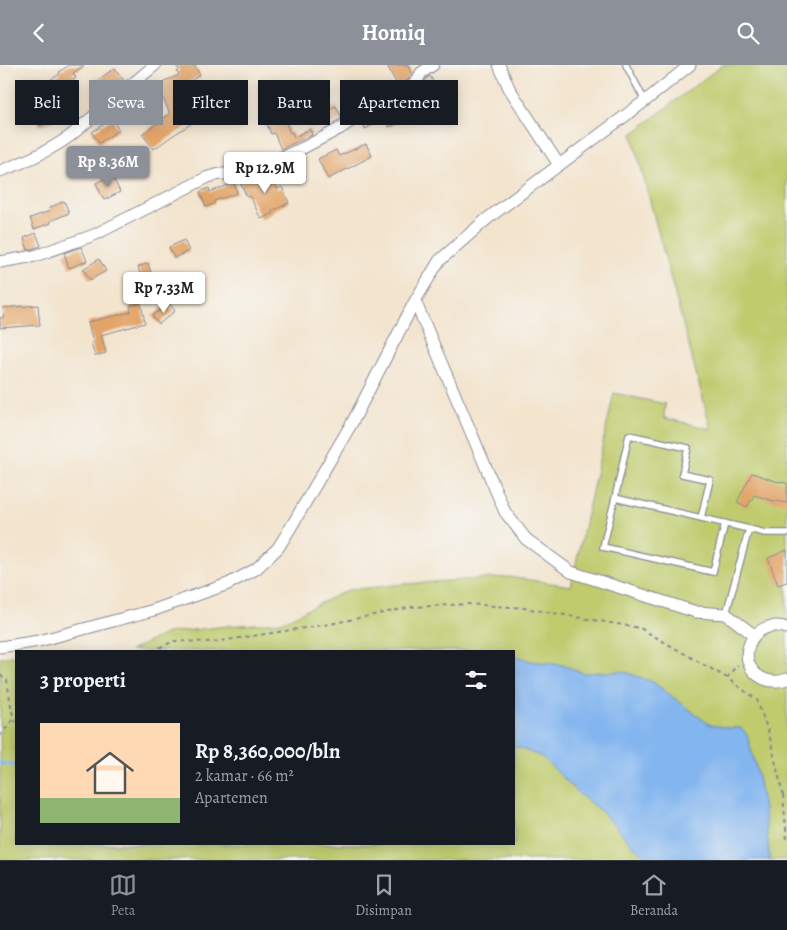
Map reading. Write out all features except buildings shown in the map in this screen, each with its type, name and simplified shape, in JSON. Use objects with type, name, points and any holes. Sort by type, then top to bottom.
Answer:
[{"type":"street","points":[[0,171],[24,163],[56,146],[155,65]]},
{"type":"street","points":[[0,262],[34,256],[94,235],[208,177],[220,174],[246,173],[303,148],[339,129],[380,102],[412,86],[421,73],[433,65]]},
{"type":"street","points":[[498,65],[509,89],[559,165]]},
{"type":"street","points":[[0,647],[39,641],[154,610],[228,584],[256,569],[278,548],[296,519],[353,421],[415,301],[439,261],[488,218],[645,101],[690,65]]},
{"type":"street","points":[[415,301],[504,512],[526,539],[571,572],[696,613],[726,614],[754,635]]},
{"type":"street","points":[[787,628],[772,626],[759,631],[750,641],[747,654],[751,668],[761,678],[768,681],[787,679]]},
{"type":"lane","points":[[626,65],[645,101]]},
{"type":"lane","points":[[702,518],[710,480],[682,473],[688,448],[629,435],[603,547],[713,572],[724,523]]},
{"type":"lane","points":[[615,498],[765,533],[787,533]]},
{"type":"lane","points":[[726,614],[750,529]]},
{"type":"path","points":[[154,650],[174,641],[214,642],[330,624],[412,607],[468,604],[524,608],[640,628],[727,677],[757,700],[769,734],[782,795],[787,840]]},
{"type":"path","points":[[727,677],[736,666],[748,661]]},
{"type":"path","points":[[0,675],[7,680],[15,720]]},
{"type":"path","points":[[0,736],[14,717]]},
{"type":"path","points":[[782,795],[787,794]]},
{"type":"green space","points":[[722,65],[787,65],[787,860],[0,860],[0,658],[10,656],[15,657],[15,845],[515,845],[515,650],[132,650],[167,633],[281,622],[348,590],[509,577],[571,586],[614,393],[665,404],[664,418],[711,429],[632,134]]},
{"type":"water","points":[[515,655],[531,661],[563,665],[583,673],[622,671],[653,682],[710,725],[741,728],[747,735],[757,771],[764,809],[770,860],[649,860],[633,846],[603,813],[579,794],[542,757],[515,746]]},
{"type":"waterway","points":[[0,763],[15,765]]}]
